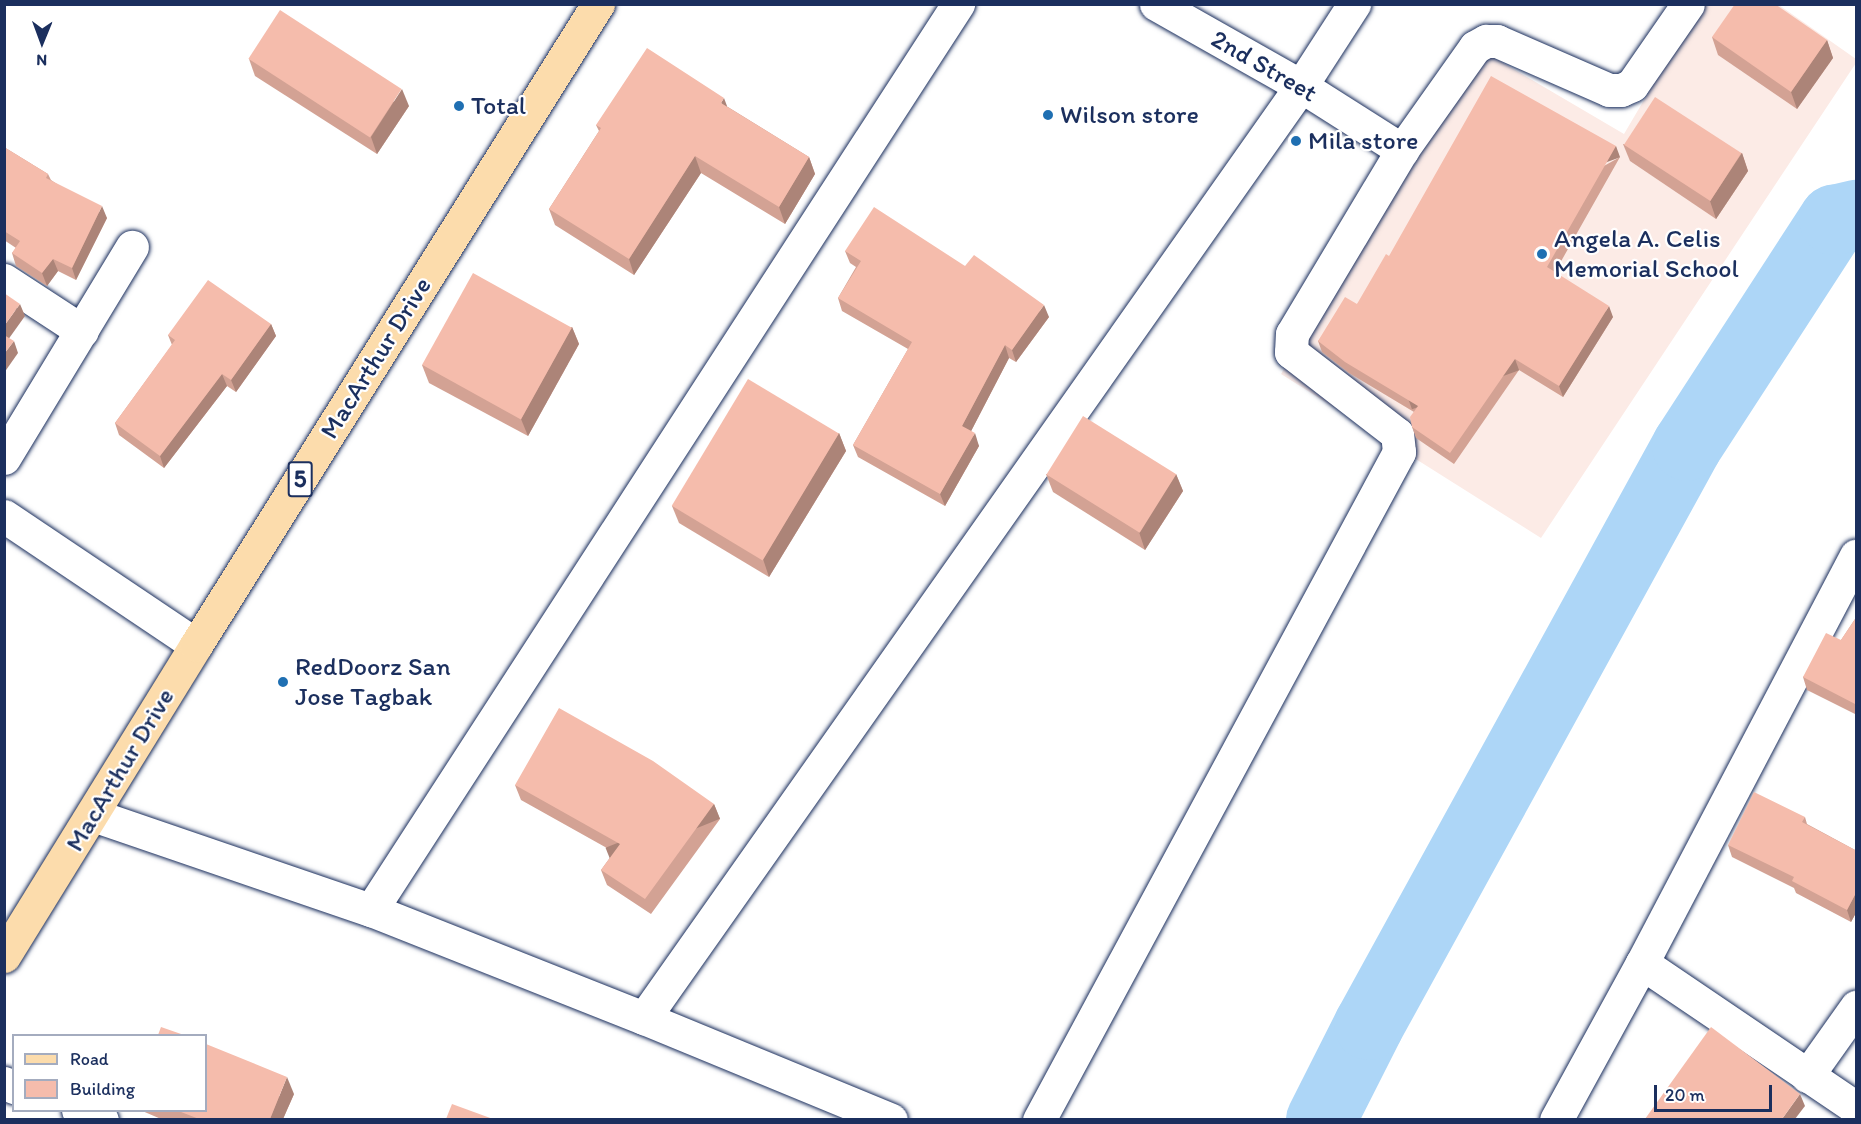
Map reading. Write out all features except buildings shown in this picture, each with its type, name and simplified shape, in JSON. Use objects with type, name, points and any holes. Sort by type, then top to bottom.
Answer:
[{"type":"main road","name":"MacArthur Drive","points":[[4,956],[598,4]]},
{"type":"street","points":[[371,910],[958,4]]},
{"type":"street","name":"2nd Street","points":[[1156,4],[1301,86],[1402,150]]},
{"type":"street","points":[[644,1018],[1301,86],[1354,4]]},
{"type":"street","points":[[1039,1119],[1399,452],[1397,434],[1291,352],[1290,341],[1402,150],[1475,47],[1486,41],[1497,41],[1609,90],[1621,90],[1632,85],[1688,4]]},
{"type":"street","points":[[4,458],[132,247]]},
{"type":"street","points":[[4,280],[82,331]]},
{"type":"street","points":[[4,516],[196,645]]},
{"type":"street","points":[[1556,1119],[1642,963],[1857,556]]},
{"type":"street","points":[[93,815],[371,910],[891,1119]]},
{"type":"street","points":[[1642,963],[1857,1108]]},
{"type":"street","points":[[1807,1076],[1857,1007]]},
{"type":"street","points":[[83,1112],[102,1119]]},
{"type":"shaded area","name":"Angela A. Celis Memorial School","points":[[1700,5],[1779,5],[1856,59],[1856,63],[1541,538],[1281,374],[1481,50],[1624,134]]},
{"type":"waterway","points":[[1321,1120],[1369,1025],[1687,446],[1834,220],[1856,215]]},
{"type":"place","name":"Total","points":[[459,106]]},
{"type":"place","name":"Wilson store","points":[[1048,115]]},
{"type":"place","name":"Mila store","points":[[1296,141]]},
{"type":"place","name":"Angela A. Celis Memorial School","points":[[1542,254]]},
{"type":"place","name":"RedDoorz San Jose Tagbak","points":[[283,682]]}]
